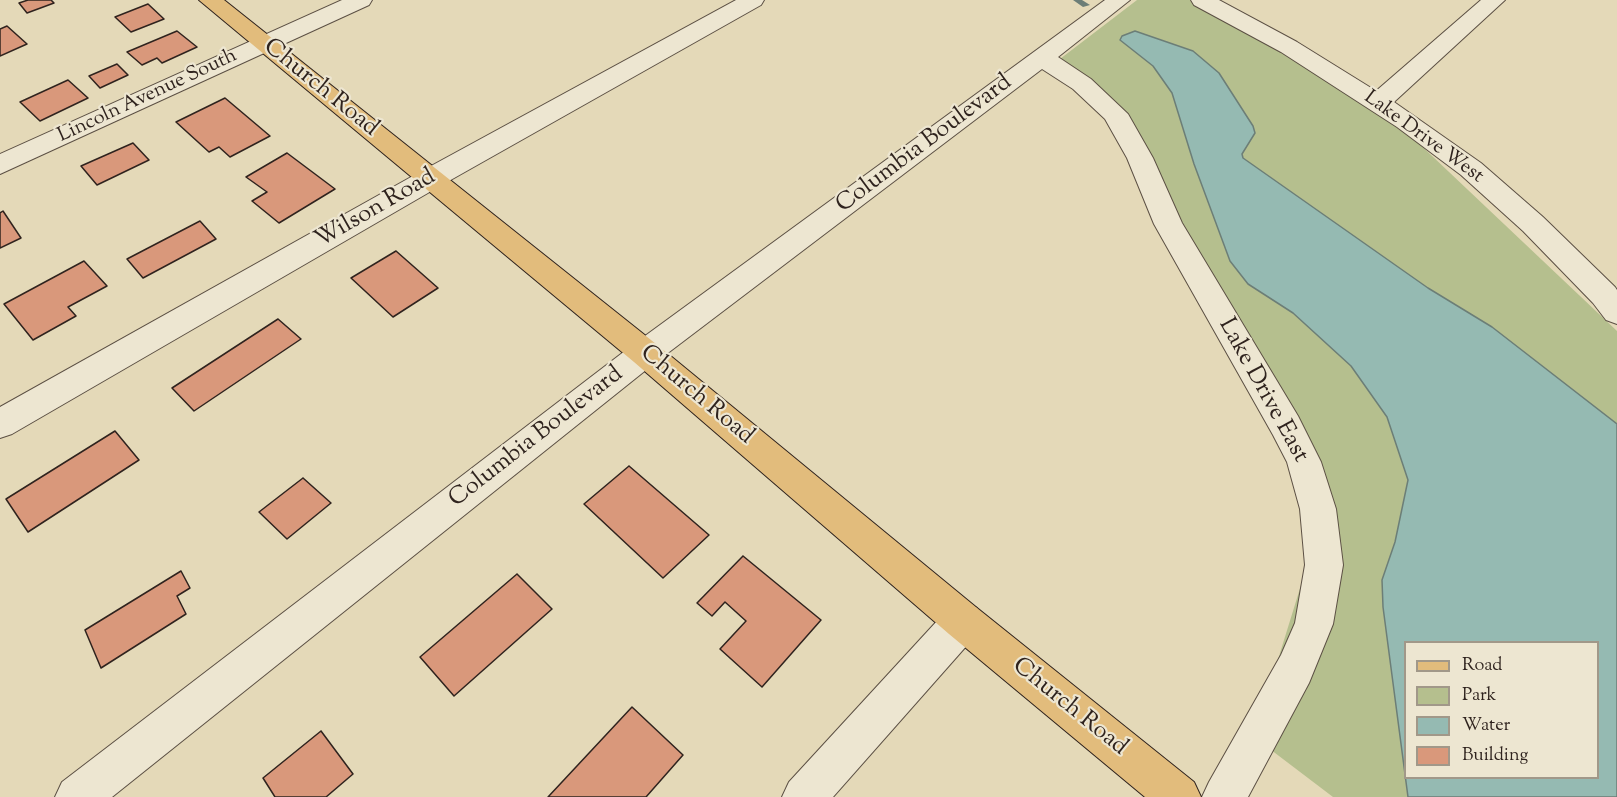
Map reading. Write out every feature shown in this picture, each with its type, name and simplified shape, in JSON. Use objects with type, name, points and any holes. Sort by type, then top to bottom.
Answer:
[{"type":"main road","name":"Church Road","points":[[210,0],[645,353],[963,621],[1179,797]]},
{"type":"street","name":"Lincoln Avenue South","points":[[0,165],[361,0]]},
{"type":"street","name":"Wilson Road","points":[[0,424],[430,179],[753,0]]},
{"type":"street","name":"Columbia Boulevard","points":[[77,797],[645,353],[1119,0]]},
{"type":"street","name":"Lake Drive West","points":[[1202,0],[1289,47],[1378,103],[1471,169],[1533,224],[1604,295],[1617,312]]},
{"type":"street","points":[[1378,103],[1494,0]]},
{"type":"street","name":"Lake Drive East","points":[[1042,58],[1082,84],[1114,114],[1140,158],[1168,224],[1286,426],[1304,462],[1318,509],[1324,565],[1314,624],[1295,669],[1224,797]]},
{"type":"street","points":[[804,797],[963,621]]},
{"type":"green space","points":[[1137,0],[1204,0],[1374,101],[1617,331],[1617,797],[1333,797],[1254,737],[1319,527],[1128,123],[1060,59]]},
{"type":"water","points":[[1135,31],[1193,51],[1219,73],[1253,126],[1255,133],[1242,154],[1243,158],[1428,288],[1492,327],[1617,424],[1617,797],[1408,797],[1406,779],[1599,779],[1599,641],[1404,641],[1404,767],[1383,607],[1382,580],[1395,542],[1408,480],[1387,417],[1351,366],[1293,313],[1248,284],[1230,261],[1194,164],[1172,93],[1153,66],[1120,40],[1122,36]]},
{"type":"building","points":[[28,0],[51,0],[54,3],[27,13],[19,3]]},
{"type":"building","points":[[148,4],[164,19],[131,32],[115,17]]},
{"type":"building","points":[[7,26],[27,44],[0,56],[0,29]]},
{"type":"building","points":[[177,31],[197,47],[162,63],[157,58],[142,65],[127,52]]},
{"type":"building","points":[[117,64],[128,75],[100,88],[89,76]]},
{"type":"building","points":[[68,80],[88,98],[40,121],[20,102]]},
{"type":"building","points":[[225,98],[270,136],[230,157],[219,147],[209,152],[176,122]]},
{"type":"building","points":[[133,143],[149,160],[97,185],[81,166]]},
{"type":"building","points":[[287,153],[335,189],[279,223],[252,201],[267,192],[246,177]]},
{"type":"building","points":[[3,211],[21,238],[0,248],[0,213]]},
{"type":"building","points":[[200,221],[216,239],[143,278],[127,259]]},
{"type":"building","points":[[396,251],[438,288],[393,317],[351,278]]},
{"type":"building","points":[[84,261],[107,286],[68,307],[76,316],[33,340],[4,304]]},
{"type":"building","points":[[278,319],[301,339],[194,411],[172,388]]},
{"type":"building","points":[[115,431],[139,460],[28,532],[6,499]]},
{"type":"building","points":[[629,466],[709,535],[663,578],[584,504]]},
{"type":"building","points":[[303,478],[331,503],[287,539],[259,512]]},
{"type":"building","points":[[743,556],[821,620],[762,687],[720,649],[746,621],[725,602],[712,616],[697,603]]},
{"type":"building","points":[[181,571],[190,588],[177,596],[186,614],[101,668],[85,630]]},
{"type":"building","points":[[517,574],[552,609],[454,696],[420,657]]},
{"type":"building","points":[[632,707],[683,755],[646,797],[548,797]]},
{"type":"building","points":[[321,731],[353,774],[326,797],[275,797],[263,778]]},
{"type":"waterway","points":[[1077,0],[1086,5]]}]
